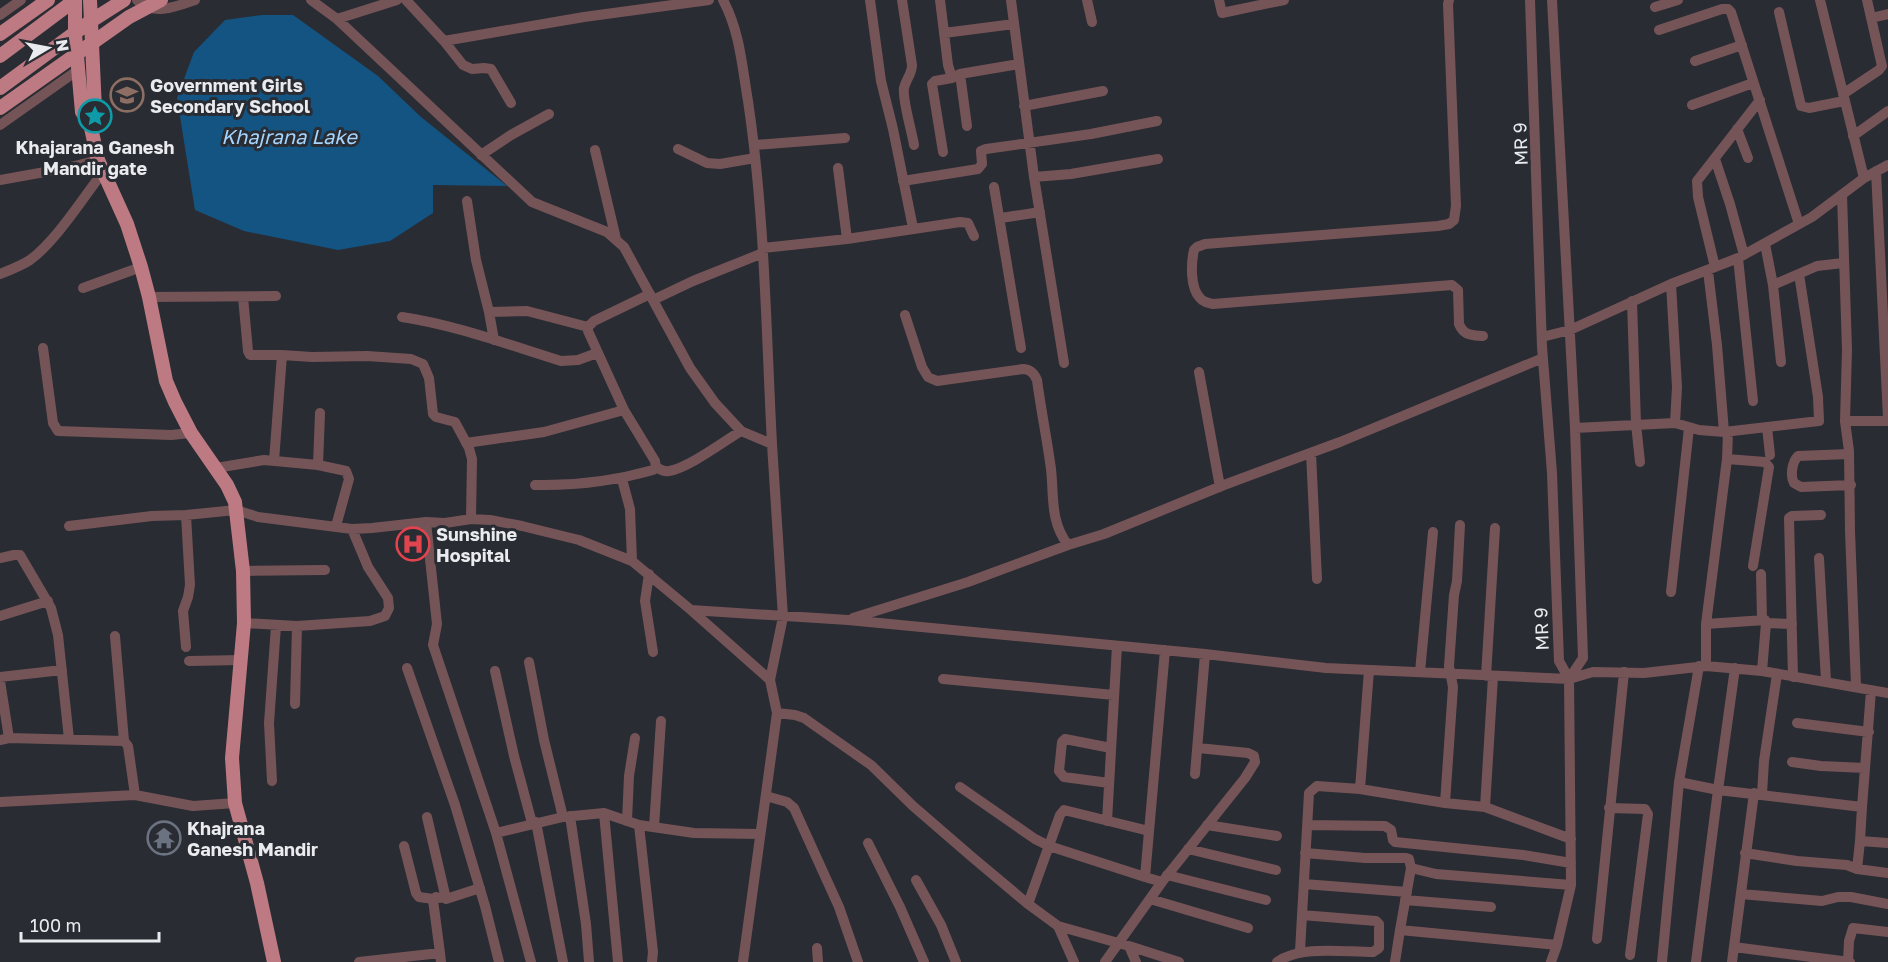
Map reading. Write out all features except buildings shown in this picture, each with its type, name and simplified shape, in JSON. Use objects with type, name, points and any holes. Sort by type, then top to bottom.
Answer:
[{"type":"main road","points":[[0,34],[48,0]]},
{"type":"main road","points":[[75,0],[75,34],[82,112],[90,123],[100,166],[127,224],[141,267],[166,381],[191,433],[216,468],[235,502],[243,571],[244,622],[232,758],[235,803],[274,962]]},
{"type":"main road","points":[[0,56],[75,0]]},
{"type":"main road","points":[[90,0],[95,110],[90,123]]},
{"type":"main road","points":[[0,88],[124,0]]},
{"type":"main road","points":[[0,108],[129,17],[161,0]]},
{"type":"street","points":[[0,15],[21,0]]},
{"type":"street","points":[[136,0],[141,5],[157,10],[195,0]]},
{"type":"street","points":[[312,0],[337,19],[532,202],[607,232],[616,239],[624,247],[690,368],[714,403],[741,431],[772,444]]},
{"type":"street","points":[[337,19],[397,0]]},
{"type":"street","points":[[406,0],[468,68],[491,69],[511,103]]},
{"type":"street","points":[[444,41],[584,17],[709,0]]},
{"type":"street","points":[[723,0],[733,18],[738,38],[755,145],[783,617],[770,680],[777,713],[759,834],[744,962]]},
{"type":"street","points":[[870,0],[881,81],[891,118],[913,228]]},
{"type":"street","points":[[902,0],[912,65],[904,87],[904,96],[914,145]]},
{"type":"street","points":[[940,0],[948,65],[956,76],[967,126]]},
{"type":"street","points":[[1011,0],[1034,177],[1064,363]]},
{"type":"street","points":[[1088,0],[1092,22]]},
{"type":"street","points":[[1219,0],[1222,13],[1284,0]]},
{"type":"street","points":[[1449,0],[1456,206],[1454,220],[1449,224],[1438,226],[1205,244],[1194,250],[1193,282],[1199,298],[1213,304],[1452,285],[1458,290],[1461,329],[1470,335],[1483,336]]},
{"type":"street","name":"MR 9","points":[[1530,0],[1542,337],[1552,473],[1559,662],[1569,679]]},
{"type":"street","points":[[1551,962],[1571,885],[1569,679],[1583,658],[1575,428],[1552,0]]},
{"type":"street","points":[[1655,7],[1678,0]]},
{"type":"street","points":[[1820,0],[1864,178]]},
{"type":"street","points":[[1779,12],[1801,106],[1809,108],[1843,97],[1885,66],[1867,0]]},
{"type":"street","points":[[1659,30],[1718,5],[1731,12],[1799,224]]},
{"type":"street","points":[[1871,18],[1888,14]]},
{"type":"street","points":[[944,33],[1014,24]]},
{"type":"street","points":[[1695,61],[1742,45]]},
{"type":"street","points":[[943,152],[932,84],[935,81],[956,76],[1019,64]]},
{"type":"street","points":[[0,125],[78,70]]},
{"type":"street","points":[[1692,105],[1753,83]]},
{"type":"street","points":[[1024,106],[1103,91]]},
{"type":"street","points":[[1662,962],[1679,782],[1702,666],[1727,459],[1711,269],[1697,185],[1701,175],[1760,100]]},
{"type":"street","points":[[1853,136],[1888,111]]},
{"type":"street","points":[[481,155],[549,114]]},
{"type":"street","points":[[903,181],[978,169],[982,165],[983,150],[1030,144],[1157,121]]},
{"type":"street","points":[[1737,129],[1748,158]]},
{"type":"street","points":[[755,145],[846,138]]},
{"type":"street","points":[[678,149],[707,163],[720,164],[755,158]]},
{"type":"street","points":[[595,150],[616,239]]},
{"type":"street","points":[[1034,177],[1071,174],[1158,159]]},
{"type":"street","points":[[1715,159],[1730,204],[1741,257],[1753,401]]},
{"type":"street","points":[[1542,337],[1570,330],[1671,284],[1741,257],[1812,217],[1864,178],[1888,165]]},
{"type":"street","points":[[0,180],[67,168],[100,166]]},
{"type":"street","points":[[0,274],[30,260],[57,232],[100,166]]},
{"type":"street","points":[[838,168],[848,239]]},
{"type":"street","points":[[1845,421],[1888,419],[1884,223],[1876,171]]},
{"type":"street","points":[[994,187],[1021,348]]},
{"type":"street","points":[[1842,195],[1847,350],[1845,421],[1851,485],[1850,531],[1856,687]]},
{"type":"street","points":[[467,201],[476,260],[494,340]]},
{"type":"street","points":[[1001,218],[1040,212]]},
{"type":"street","points":[[588,327],[594,321],[763,251],[966,222],[974,236]]},
{"type":"street","points":[[1765,244],[1773,285],[1781,362]]},
{"type":"street","points":[[1773,285],[1817,266],[1844,263]]},
{"type":"street","points":[[83,288],[141,267]]},
{"type":"street","points":[[1575,428],[1675,423],[1689,428],[1726,432],[1819,422],[1818,397],[1799,274]]},
{"type":"street","points":[[1671,284],[1677,387],[1675,423]]},
{"type":"street","points":[[149,297],[276,296]]},
{"type":"street","points":[[243,297],[249,355],[367,356],[418,360],[423,364],[427,369],[434,416],[453,421],[472,459],[471,519]]},
{"type":"street","points":[[1632,301],[1636,424],[1640,462]]},
{"type":"street","points":[[489,312],[527,310],[588,327]]},
{"type":"street","points":[[905,315],[922,367],[928,377],[937,381],[1023,369],[1028,369],[1034,374],[1037,380],[1051,470],[1053,512],[1068,545]]},
{"type":"street","points":[[402,317],[422,320],[561,361],[578,360],[597,353]]},
{"type":"street","points":[[588,327],[589,336],[624,410],[655,461],[656,467],[662,471],[671,471],[684,466],[741,431]]},
{"type":"street","points":[[43,348],[54,423],[58,431],[171,435],[191,433]]},
{"type":"street","points":[[274,461],[282,355]]},
{"type":"street","points":[[848,620],[968,582],[1104,534],[1311,453],[1543,358]]},
{"type":"street","points":[[1199,372],[1220,487]]},
{"type":"street","points":[[466,443],[544,432],[624,410]]},
{"type":"street","points":[[318,465],[320,413]]},
{"type":"street","points":[[1767,427],[1770,455]]},
{"type":"street","points":[[1671,592],[1689,428]]},
{"type":"street","points":[[1311,453],[1317,579]]},
{"type":"street","points":[[1849,454],[1798,456],[1794,460],[1791,477],[1794,483],[1801,487],[1851,485]]},
{"type":"street","points":[[1727,459],[1765,462],[1769,467],[1753,566]]},
{"type":"street","points":[[216,468],[264,460],[318,465],[346,471],[349,475],[336,526]]},
{"type":"street","points":[[535,485],[568,485],[622,479],[653,470],[656,467]]},
{"type":"street","points":[[622,479],[631,517],[632,561]]},
{"type":"street","points":[[69,526],[152,516],[236,510],[258,517],[352,529],[426,522],[445,523],[471,519],[522,526],[579,540],[632,561],[650,574],[770,680]]},
{"type":"street","points":[[186,515],[190,585],[183,610],[186,647]]},
{"type":"street","points":[[1794,677],[1790,518],[1821,515]]},
{"type":"street","points":[[426,522],[437,624],[434,645],[496,833],[531,962]]},
{"type":"street","points":[[1445,803],[1453,687],[1450,674],[1454,595],[1460,525]]},
{"type":"street","points":[[1485,807],[1495,528]]},
{"type":"street","points":[[244,622],[297,626],[370,621],[385,616],[390,608],[388,598],[368,567],[352,529]]},
{"type":"street","points":[[1420,672],[1433,532]]},
{"type":"street","points":[[0,558],[20,555],[48,601],[58,635],[69,739]]},
{"type":"street","points":[[1819,558],[1826,681]]},
{"type":"street","points":[[243,571],[325,570]]},
{"type":"street","points":[[650,574],[645,593],[645,612],[653,652]]},
{"type":"street","points":[[1761,574],[1764,621],[1762,671]]},
{"type":"street","points":[[0,616],[48,601]]},
{"type":"street","points":[[691,610],[848,620],[1205,654],[1326,668],[1569,679],[1593,672],[1644,672],[1702,666],[1735,668],[1826,681],[1888,693]]},
{"type":"street","points":[[1706,624],[1764,621],[1792,624]]},
{"type":"street","points":[[272,781],[269,707],[276,626]]},
{"type":"street","points":[[295,704],[297,626]]},
{"type":"street","points":[[115,636],[124,741],[128,746],[135,795]]},
{"type":"street","points":[[1107,820],[1118,646]]},
{"type":"street","points":[[1145,877],[1165,650]]},
{"type":"street","points":[[1196,774],[1205,654]]},
{"type":"street","points":[[189,661],[242,660]]},
{"type":"street","points":[[529,662],[544,740],[566,816],[586,924],[588,962]]},
{"type":"street","points":[[407,668],[455,806],[480,888],[499,962]]},
{"type":"street","points":[[1696,962],[1735,668]]},
{"type":"street","points":[[62,670],[0,679],[4,739],[124,741]]},
{"type":"street","points":[[1360,789],[1369,670]]},
{"type":"street","points":[[495,671],[514,756],[534,823],[563,962]]},
{"type":"street","points":[[1597,939],[1624,672]]},
{"type":"street","points":[[1731,962],[1745,853],[1764,761],[1777,674]]},
{"type":"street","points":[[943,679],[1114,695]]},
{"type":"street","points":[[1857,869],[1871,690]]},
{"type":"street","points":[[777,713],[804,718],[871,765],[913,806],[1028,904],[1058,926],[1179,962]]},
{"type":"street","points":[[654,827],[661,721]]},
{"type":"street","points":[[1797,723],[1869,732]]},
{"type":"street","points":[[627,821],[629,776],[635,738]]},
{"type":"street","points":[[1109,783],[1064,777],[1059,771],[1062,742],[1065,740],[1112,748]]},
{"type":"street","points":[[1105,962],[1124,944],[1164,879],[1245,778],[1255,762],[1254,756],[1248,753],[1198,748]]},
{"type":"street","points":[[1792,762],[1865,768]]},
{"type":"street","points":[[1679,782],[1718,790],[1862,807]]},
{"type":"street","points":[[1300,951],[1309,793],[1317,786],[1360,789],[1485,807],[1571,839]]},
{"type":"street","points":[[960,787],[1035,839],[1049,846],[1145,877],[1266,900]]},
{"type":"street","points":[[0,802],[135,795],[193,806],[235,803]]},
{"type":"street","points":[[766,796],[787,802],[794,808],[839,907],[858,962]]},
{"type":"street","points":[[1609,808],[1645,809],[1648,814],[1630,955]]},
{"type":"street","points":[[1028,904],[1061,812],[1065,810],[1149,831]]},
{"type":"street","points":[[496,833],[566,816],[604,813],[639,825],[694,833],[759,834]]},
{"type":"street","points":[[604,813],[618,962]]},
{"type":"street","points":[[427,817],[446,899]]},
{"type":"street","points":[[639,825],[653,952],[652,962]]},
{"type":"street","points":[[1207,825],[1277,836]]},
{"type":"street","points":[[1308,825],[1385,826],[1391,830],[1395,842],[1523,855],[1571,863]]},
{"type":"street","points":[[1860,841],[1888,843]]},
{"type":"street","points":[[868,843],[924,962]]},
{"type":"street","points":[[404,846],[419,897],[446,899],[480,888]]},
{"type":"street","points":[[1188,849],[1276,870]]},
{"type":"street","points":[[1305,853],[1365,858],[1406,858],[1410,861],[1411,868],[1395,962]]},
{"type":"street","points":[[1745,853],[1888,873]]},
{"type":"street","points":[[1411,868],[1436,874],[1571,885]]},
{"type":"street","points":[[916,880],[941,925],[956,962]]},
{"type":"street","points":[[1304,884],[1491,907]]},
{"type":"street","points":[[1741,894],[1822,901],[1851,897],[1888,904]]},
{"type":"street","points":[[359,962],[441,957],[433,899]]},
{"type":"street","points":[[1150,899],[1248,928]]},
{"type":"street","points":[[1276,962],[1300,951],[1373,952],[1379,948],[1379,924],[1376,921],[1302,915]]},
{"type":"street","points":[[1058,926],[1074,962]]},
{"type":"street","points":[[1734,947],[1849,962],[1849,940],[1853,928],[1888,932]]},
{"type":"street","points":[[1400,930],[1557,945]]},
{"type":"street","points":[[1124,944],[1136,962]]},
{"type":"street","points":[[817,948],[818,962]]},
{"type":"water","name":"Khajrana Lake","points":[[262,15],[293,15],[378,76],[421,117],[507,186],[433,185],[433,213],[390,241],[338,250],[244,231],[195,210],[177,98],[194,52],[225,20]]},
{"type":"place","name":"Government Girls Secondary School","points":[[127,95]]},
{"type":"place","name":"Khajarana Ganesh Mandir gate","points":[[95,116]]},
{"type":"place","name":"Sunshine Hospital","points":[[413,544]]},
{"type":"place","name":"Khajrana Ganesh Mandir","points":[[164,838]]}]
